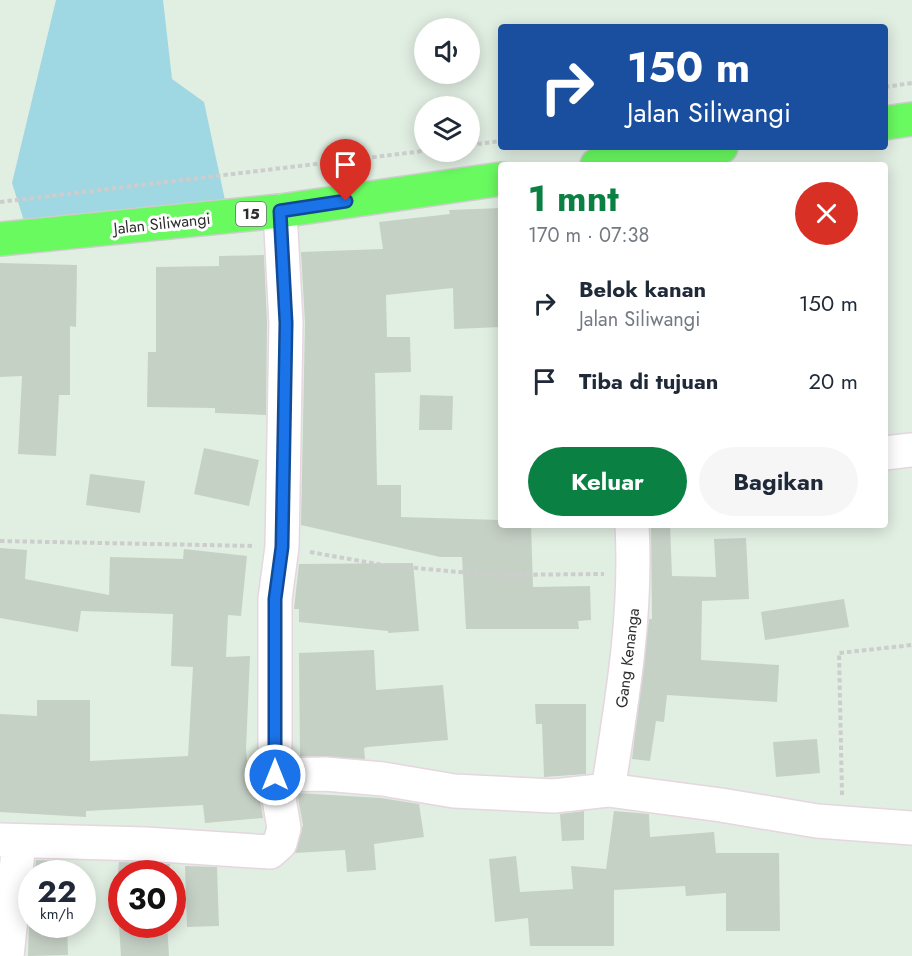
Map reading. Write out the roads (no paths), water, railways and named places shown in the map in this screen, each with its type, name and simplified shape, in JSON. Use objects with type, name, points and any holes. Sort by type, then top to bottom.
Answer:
[{"type":"highway","points":[[888,123],[912,119]]},
{"type":"highway","points":[[618,162],[700,150]]},
{"type":"highway","name":"Jalan Siliwangi","points":[[0,239],[280,211],[498,179]]},
{"type":"street","points":[[7,956],[10,841],[145,844],[270,852],[280,843],[284,828],[275,775],[275,599],[282,547],[286,323],[280,211]]},
{"type":"street","points":[[888,453],[912,450]]},
{"type":"street","name":"Gang Kenanga","points":[[608,790],[630,650],[634,574],[632,528]]},
{"type":"street","points":[[275,775],[325,774],[383,778],[454,791],[554,796],[608,790],[843,824],[912,828]]}]
